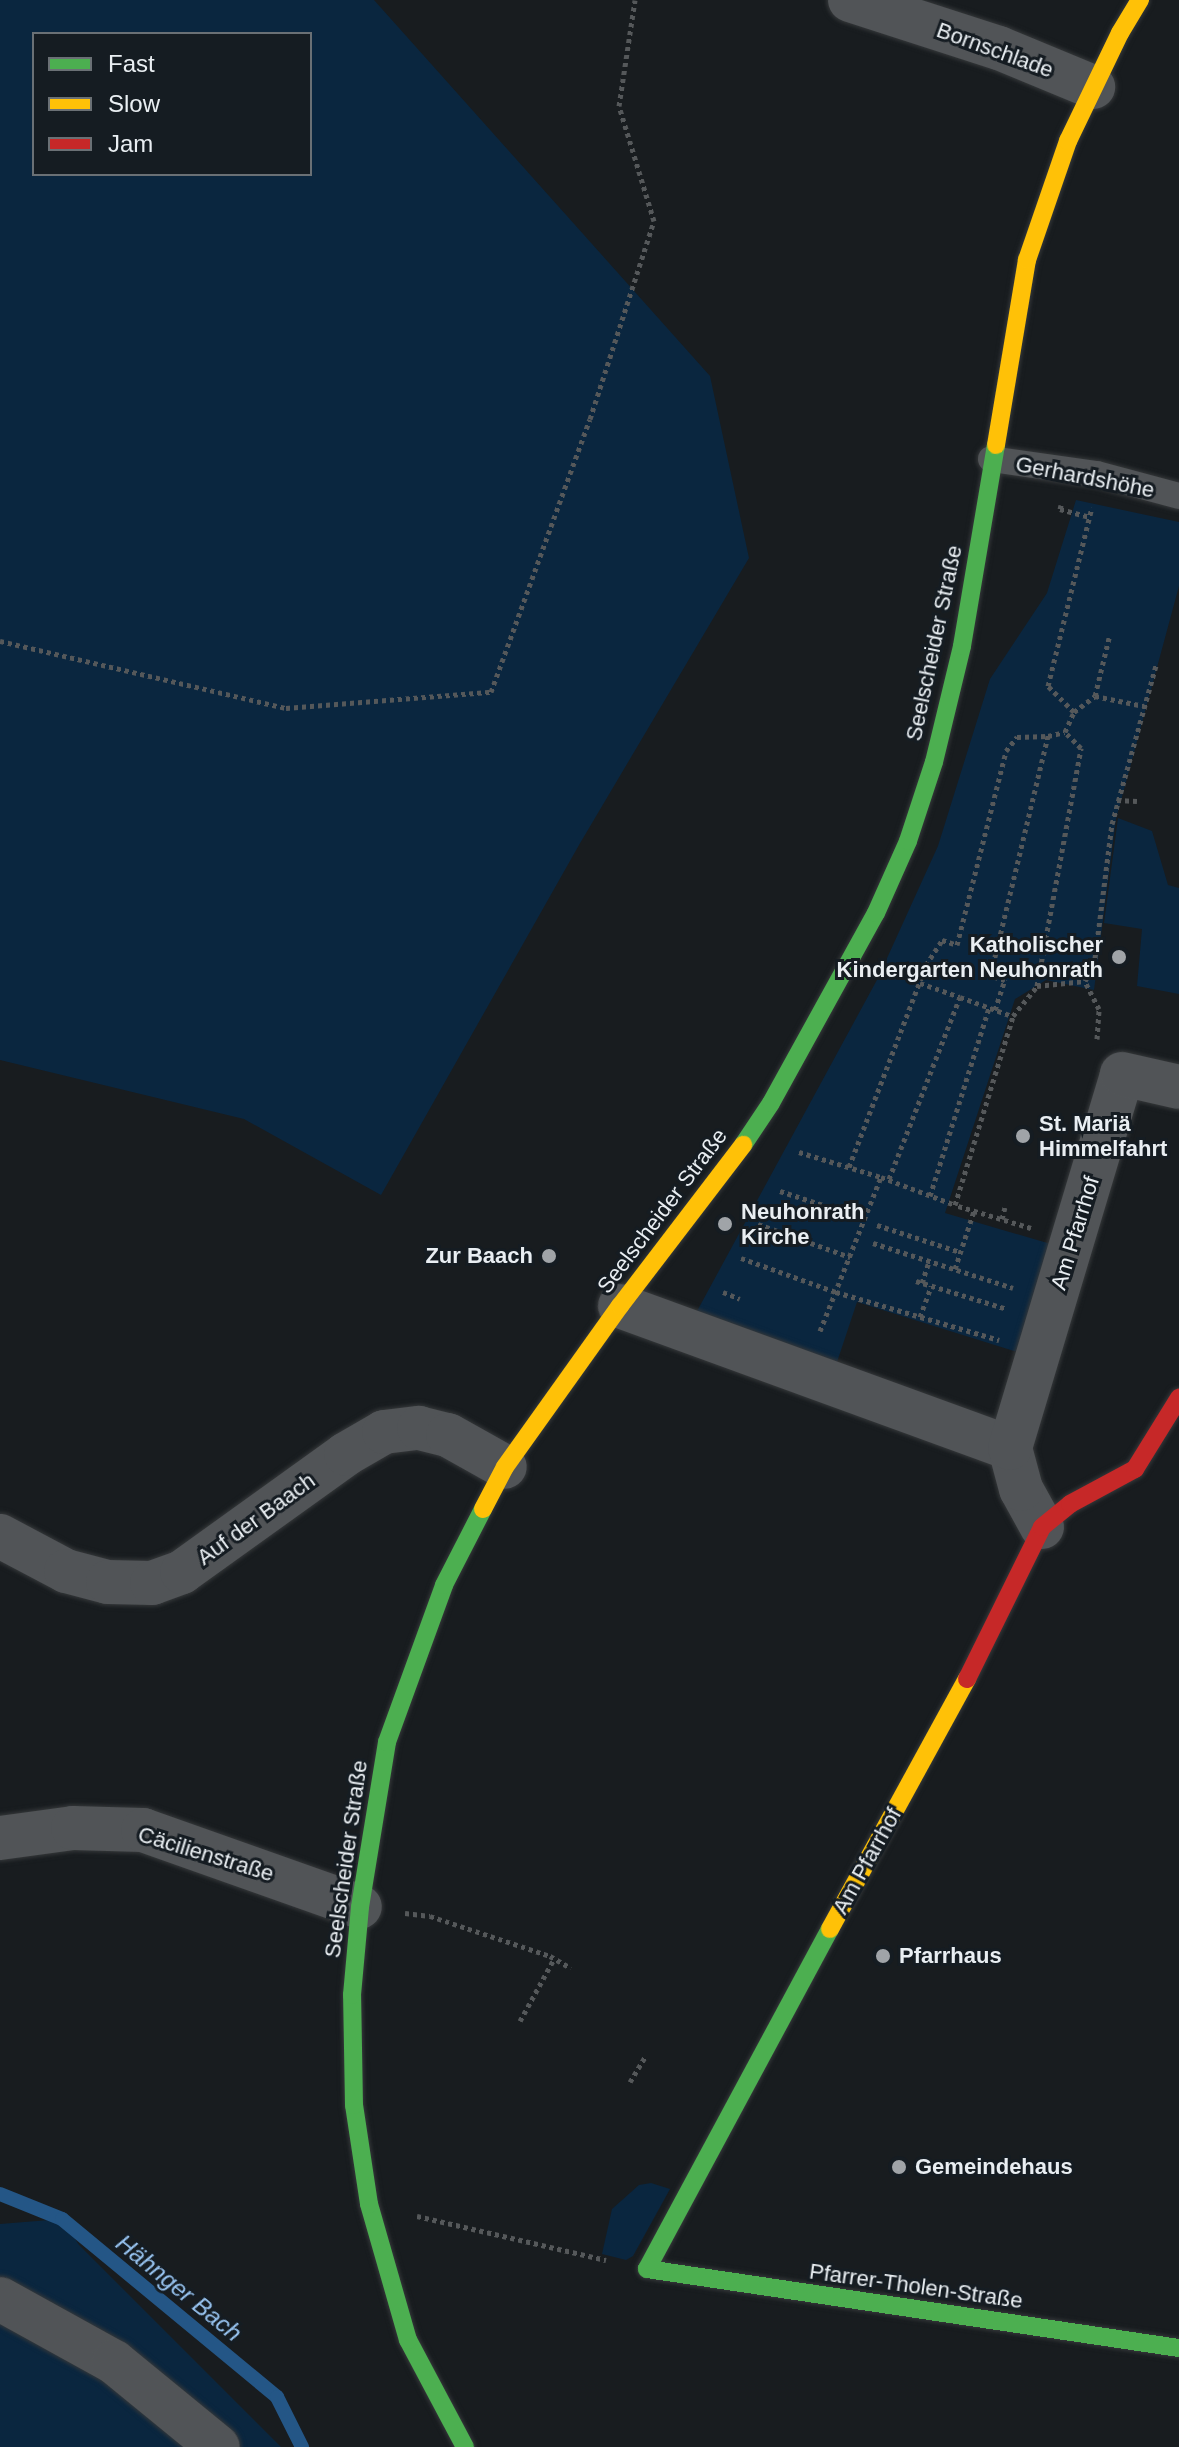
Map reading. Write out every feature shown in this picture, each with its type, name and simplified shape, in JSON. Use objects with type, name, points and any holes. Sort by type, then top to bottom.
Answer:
[{"type":"street","name":"Bornschlade","points":[[850,0],[999,48],[1093,87]]},
{"type":"street","name":"Seelscheider Straße","points":[[465,2447],[408,2340],[369,2204],[354,2105],[352,1995],[360,1907],[377,1787],[415,1657],[444,1585],[505,1467],[620,1306],[729,1166],[771,1103],[837,987],[908,841],[941,733],[962,646],[991,459],[1027,260],[1068,141],[1140,0]]},
{"type":"street","points":[[1122,1074],[1179,1087]]},
{"type":"street","name":"Am Pfarrhof","points":[[1010,1448],[1122,1074]]},
{"type":"street","points":[[620,1306],[1010,1448],[1021,1489],[1042,1527],[1070,1504],[1135,1469],[1179,1398]]},
{"type":"street","name":"Auf der Baach","points":[[0,1536],[66,1571],[108,1582],[152,1583],[182,1572],[346,1454],[384,1432],[419,1428],[448,1435],[505,1467]]},
{"type":"street","name":"Am Pfarrhof","points":[[647,2269],[763,2050],[957,1698],[1042,1527]]},
{"type":"street","name":"Cäcilienstraße","points":[[0,1838],[73,1828],[143,1830],[360,1907]]},
{"type":"street","name":"Pfarrer-Tholen-Straße","points":[[647,2269],[1179,2348]]},
{"type":"street","points":[[0,2299],[114,2362],[218,2447]]},
{"type":"lane","name":"Gerhardshöhe","points":[[991,459],[1097,474],[1179,496]]},
{"type":"path","points":[[0,641],[286,708],[491,692],[590,419],[654,221],[619,106],[635,0]]},
{"type":"path","points":[[1074,712],[1048,686],[1097,474]]},
{"type":"path","points":[[1065,732],[1074,712],[1095,696],[1109,638]]},
{"type":"path","points":[[1085,981],[1094,966],[1117,800],[1156,665]]},
{"type":"path","points":[[1095,696],[1144,706]]},
{"type":"path","points":[[849,1167],[926,965],[942,940],[957,945],[1006,751],[1017,737],[1065,732]]},
{"type":"path","points":[[955,1205],[1013,1016],[1037,986],[1081,748],[1065,732]]},
{"type":"path","points":[[993,965],[1048,736]]},
{"type":"path","points":[[1117,800],[1137,801]]},
{"type":"path","points":[[930,1196],[992,1009],[1005,980],[995,977]]},
{"type":"path","points":[[1037,986],[1085,981]]},
{"type":"path","points":[[1085,981],[1099,1009],[1096,1047],[1122,1074]]},
{"type":"path","points":[[920,983],[1013,1016]]},
{"type":"path","points":[[889,1179],[960,997]]},
{"type":"path","points":[[799,1152],[889,1179],[955,1205],[1002,1219],[1005,1207]]},
{"type":"path","points":[[806,1326],[820,1331],[881,1177]]},
{"type":"path","points":[[780,1191],[866,1219]]},
{"type":"path","points":[[955,1269],[974,1211]]},
{"type":"path","points":[[758,1224],[850,1257]]},
{"type":"path","points":[[877,1225],[960,1252]]},
{"type":"path","points":[[873,1243],[1024,1291]]},
{"type":"path","points":[[741,1258],[836,1292],[1007,1342]]},
{"type":"path","points":[[929,1261],[919,1282],[1017,1312]]},
{"type":"path","points":[[920,1317],[931,1286]]},
{"type":"path","points":[[723,1292],[750,1303]]},
{"type":"path","points":[[360,1907],[430,1916],[555,1958],[571,1968]]},
{"type":"path","points":[[520,2021],[555,1958]]},
{"type":"path","points":[[630,2082],[645,2057]]},
{"type":"path","points":[[369,2204],[521,2243],[647,2269]]},
{"type":"shaded area","points":[[0,0],[374,0],[710,376],[749,558],[579,845],[381,1195],[244,1119],[0,1060]]},
{"type":"shaded area","points":[[1076,500],[1179,522],[1179,586],[1116,819],[1094,990],[1046,980],[1015,999],[945,1213],[1061,1247],[1027,1355],[857,1302],[835,1368],[696,1313],[878,978],[938,846],[990,679],[1047,593]]},
{"type":"shaded area","points":[[1118,818],[1152,831],[1168,885],[1179,888],[1179,994],[1137,986],[1142,929],[1104,923]]},
{"type":"shaded area","points":[[651,2183],[670,2189],[633,2256],[626,2260],[602,2254],[612,2209],[639,2185]]},
{"type":"shaded area","points":[[62,2219],[79,2245],[281,2447],[0,2447],[0,2224]]},
{"type":"waterway","name":"Hähnger Bach","points":[[0,2194],[62,2219],[277,2397],[302,2447]]},
{"type":"traffic: fast","points":[[743,1145],[771,1103],[876,913],[908,841],[934,762],[962,646],[996,445]]},
{"type":"traffic: fast","points":[[465,2447],[408,2340],[369,2204],[354,2105],[352,1995],[360,1907],[387,1742],[444,1585],[483,1509]]},
{"type":"traffic: fast","points":[[830,1929],[647,2269],[1179,2348]]},
{"type":"traffic: slow","points":[[996,445],[1027,260],[1068,141],[1120,33],[1140,0]]},
{"type":"traffic: slow","points":[[483,1509],[505,1467],[620,1306],[743,1145]]},
{"type":"traffic: slow","points":[[830,1929],[967,1679]]},
{"type":"traffic: jam","points":[[967,1679],[1042,1527],[1070,1504],[1135,1469],[1179,1398]]},
{"type":"place","name":"Katholischer Kindergarten Neuhonrath","points":[[1119,957]]},
{"type":"place","name":"St. Mariä Himmelfahrt","points":[[1023,1136]]},
{"type":"place","name":"Neuhonrath Kirche","points":[[725,1224]]},
{"type":"place","name":"Zur Baach","points":[[549,1256]]},
{"type":"place","name":"Pfarrhaus","points":[[883,1956]]},
{"type":"place","name":"Gemeindehaus","points":[[899,2167]]}]
